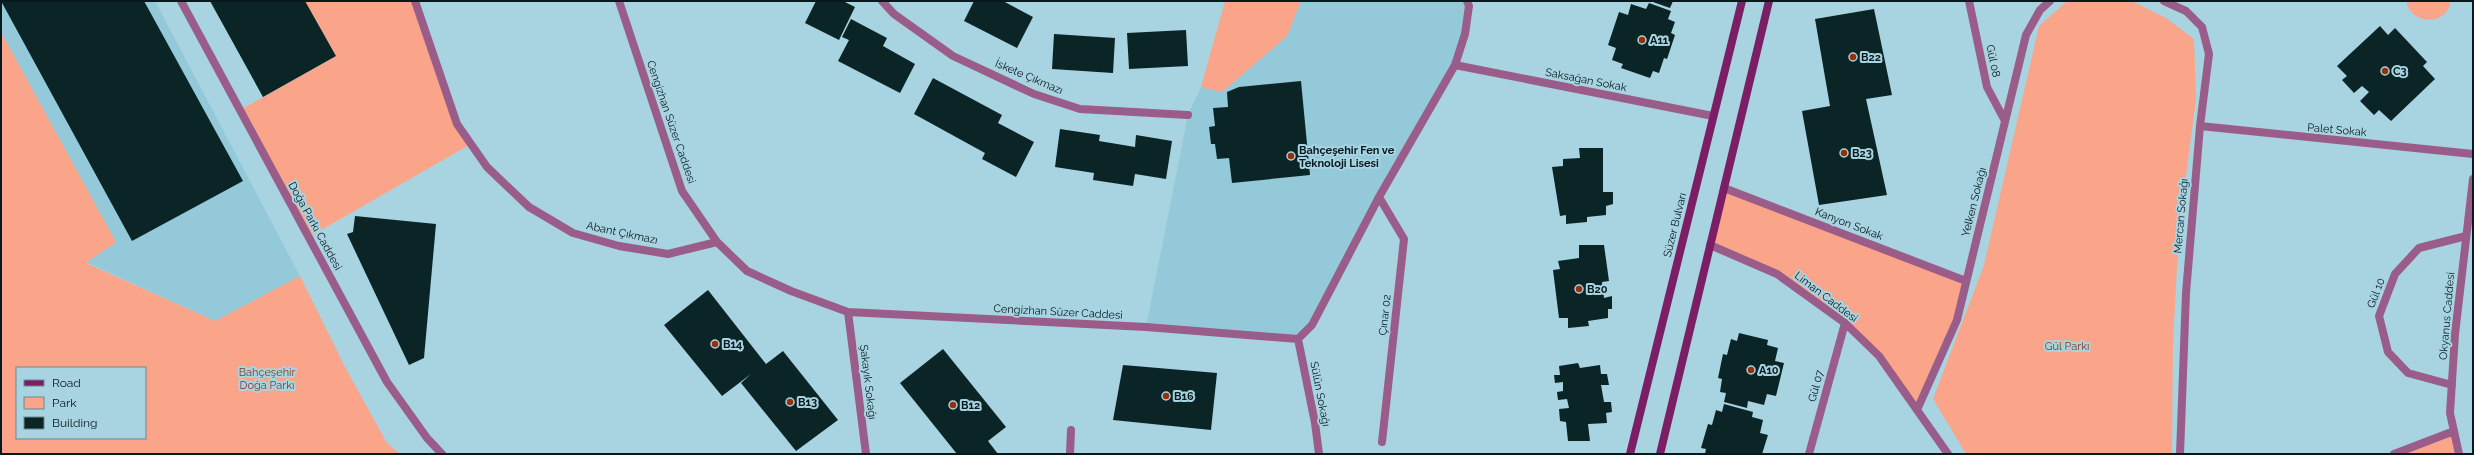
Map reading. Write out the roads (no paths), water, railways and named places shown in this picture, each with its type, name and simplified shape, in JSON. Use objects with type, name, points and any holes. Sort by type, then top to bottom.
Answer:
[{"type":"main road","name":"Süzer Bulvarı","points":[[1630,454],[1742,1]]},
{"type":"main road","points":[[1660,454],[1769,1]]},
{"type":"street","name":"Doğa Parkı Caddesi","points":[[181,1],[387,382],[427,438],[442,454]]},
{"type":"street","name":"Abant Çıkmazı","points":[[415,1],[457,124],[487,167],[529,207],[573,233],[619,246],[668,254],[717,242]]},
{"type":"street","name":"Cengizhan Süzer Caddesi","points":[[619,1],[682,191],[717,242],[748,271],[791,291],[848,312],[1146,327],[1298,339]]},
{"type":"street","name":"İskete Çıkmazı","points":[[882,1],[894,14],[953,56],[1034,94],[1080,109],[1188,116]]},
{"type":"street","points":[[1298,339],[1312,325],[1379,197],[1455,65],[1465,34],[1469,6],[1467,1]]},
{"type":"street","name":"Gül 08","points":[[1969,1],[1987,87],[2005,121]]},
{"type":"street","name":"Yelken Sokağı","points":[[1917,410],[1957,320],[2026,35],[2040,10],[2050,1]]},
{"type":"street","name":"Mercan Sokağı","points":[[2164,1],[2186,11],[2202,27],[2209,54],[2200,126],[2186,292],[2180,454]]},
{"type":"street","name":"Saksağan Sokak","points":[[1455,65],[1713,116]]},
{"type":"street","name":"Palet Sokak","points":[[2200,126],[2473,154]]},
{"type":"street","name":"Okyanus Caddesi","points":[[2458,454],[2450,413],[2466,236],[2473,179]]},
{"type":"street","name":"Kanyon Sokak","points":[[1724,188],[1966,282]]},
{"type":"street","name":"Çınar 02","points":[[1379,197],[1404,239],[1382,442]]},
{"type":"street","name":"Gül 10","points":[[2452,386],[2408,373],[2388,352],[2379,316],[2395,274],[2419,248],[2466,236]]},
{"type":"street","name":"Liman Caddesi","points":[[1710,245],[1777,274],[1845,323],[1879,356],[1948,454]]},
{"type":"street","name":"Şakayık Sokağı","points":[[848,312],[866,454]]},
{"type":"street","name":"Gül 07","points":[[1808,454],[1845,323]]},
{"type":"street","name":"Sülün Sokağı","points":[[1298,339],[1315,423],[1319,454]]},
{"type":"street","points":[[1070,430],[1070,454]]},
{"type":"street","points":[[2394,454],[2454,431]]},
{"type":"place","name":"A11","points":[[1642,40]]},
{"type":"place","name":"B22","points":[[1853,57]]},
{"type":"place","name":"C3","points":[[2385,71]]},
{"type":"place","name":"B23","points":[[1844,153]]},
{"type":"place","name":"Bahçeşehir Fen ve Teknoloji Lisesi","points":[[1291,156]]},
{"type":"place","name":"B20","points":[[1579,289]]},
{"type":"place","name":"B14","points":[[715,344]]},
{"type":"place","name":"A10","points":[[1751,370]]},
{"type":"place","name":"B16","points":[[1166,396]]},
{"type":"place","name":"B13","points":[[790,402]]},
{"type":"place","name":"B12","points":[[953,405]]},
{"type":"park label","name":"Gül Parkı","points":[[2067,346]]},
{"type":"park label","name":"Bahçeşehir Doğa Parkı","points":[[267,378]]}]
